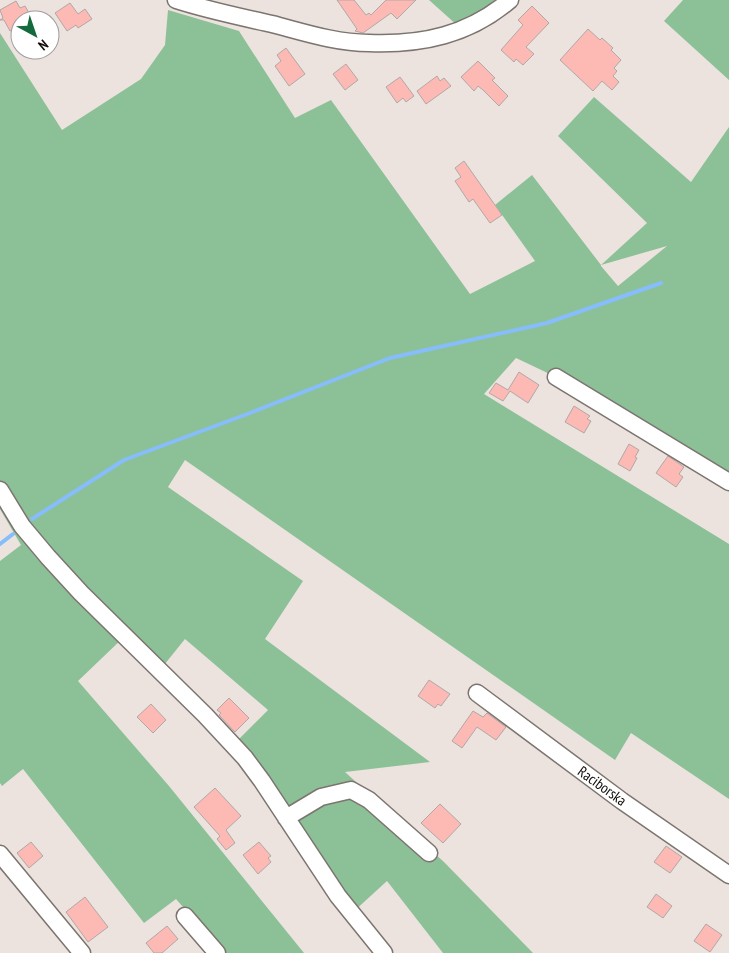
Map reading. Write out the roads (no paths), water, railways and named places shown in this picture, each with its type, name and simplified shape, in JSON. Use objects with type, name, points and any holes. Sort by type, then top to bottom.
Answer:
[{"type":"street","points":[[176,0],[330,38],[367,44],[419,41],[444,36],[471,26],[498,11],[510,0]]},
{"type":"street","points":[[556,378],[729,482]]},
{"type":"street","points":[[0,490],[22,526],[48,557],[81,593],[211,721],[262,781],[338,896],[384,953]]},
{"type":"street","name":"Raciborska","points":[[477,693],[622,801],[729,875]]},
{"type":"street","points":[[286,818],[321,797],[351,790],[369,800],[429,853]]},
{"type":"street","points":[[0,854],[82,953]]},
{"type":"street","points":[[185,916],[217,953]]},
{"type":"waterway","points":[[32,519],[124,460],[390,358],[547,323],[661,283]]},
{"type":"waterway","points":[[0,544],[13,534]]}]
